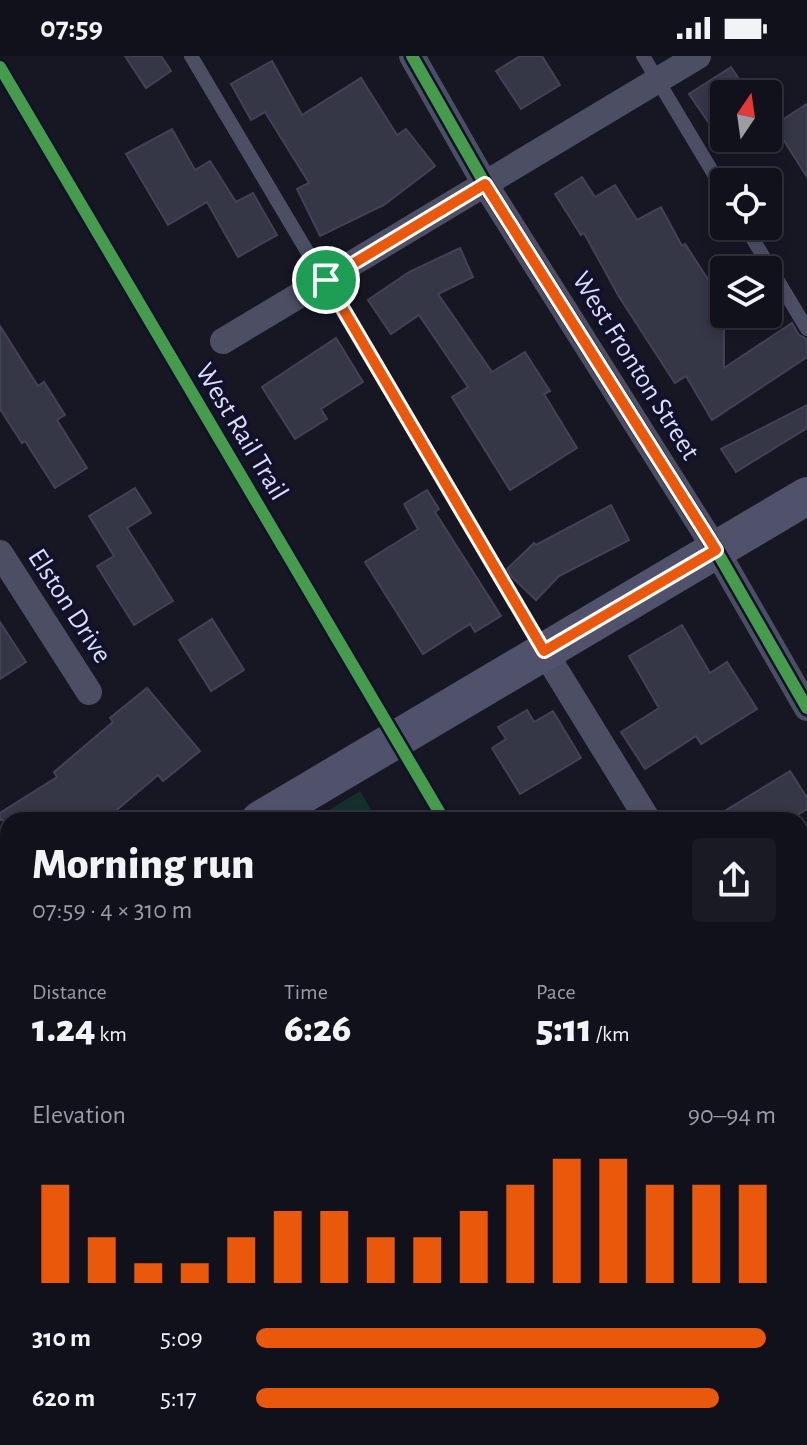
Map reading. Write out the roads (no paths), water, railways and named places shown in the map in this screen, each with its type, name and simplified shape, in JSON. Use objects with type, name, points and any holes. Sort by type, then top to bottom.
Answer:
[{"type":"street","name":"West Fronton Street","points":[[412,56],[485,184],[716,550],[807,708]]},
{"type":"street","points":[[223,341],[698,56]]},
{"type":"street","points":[[273,812],[395,737],[807,496]]},
{"type":"street","name":"Elston Drive","points":[[0,553],[89,692]]},
{"type":"street","points":[[544,651],[643,812]]},
{"type":"lane","points":[[191,56],[544,651]]},
{"type":"lane","points":[[643,56],[710,168]]},
{"type":"lane","points":[[753,240],[807,329]]}]
